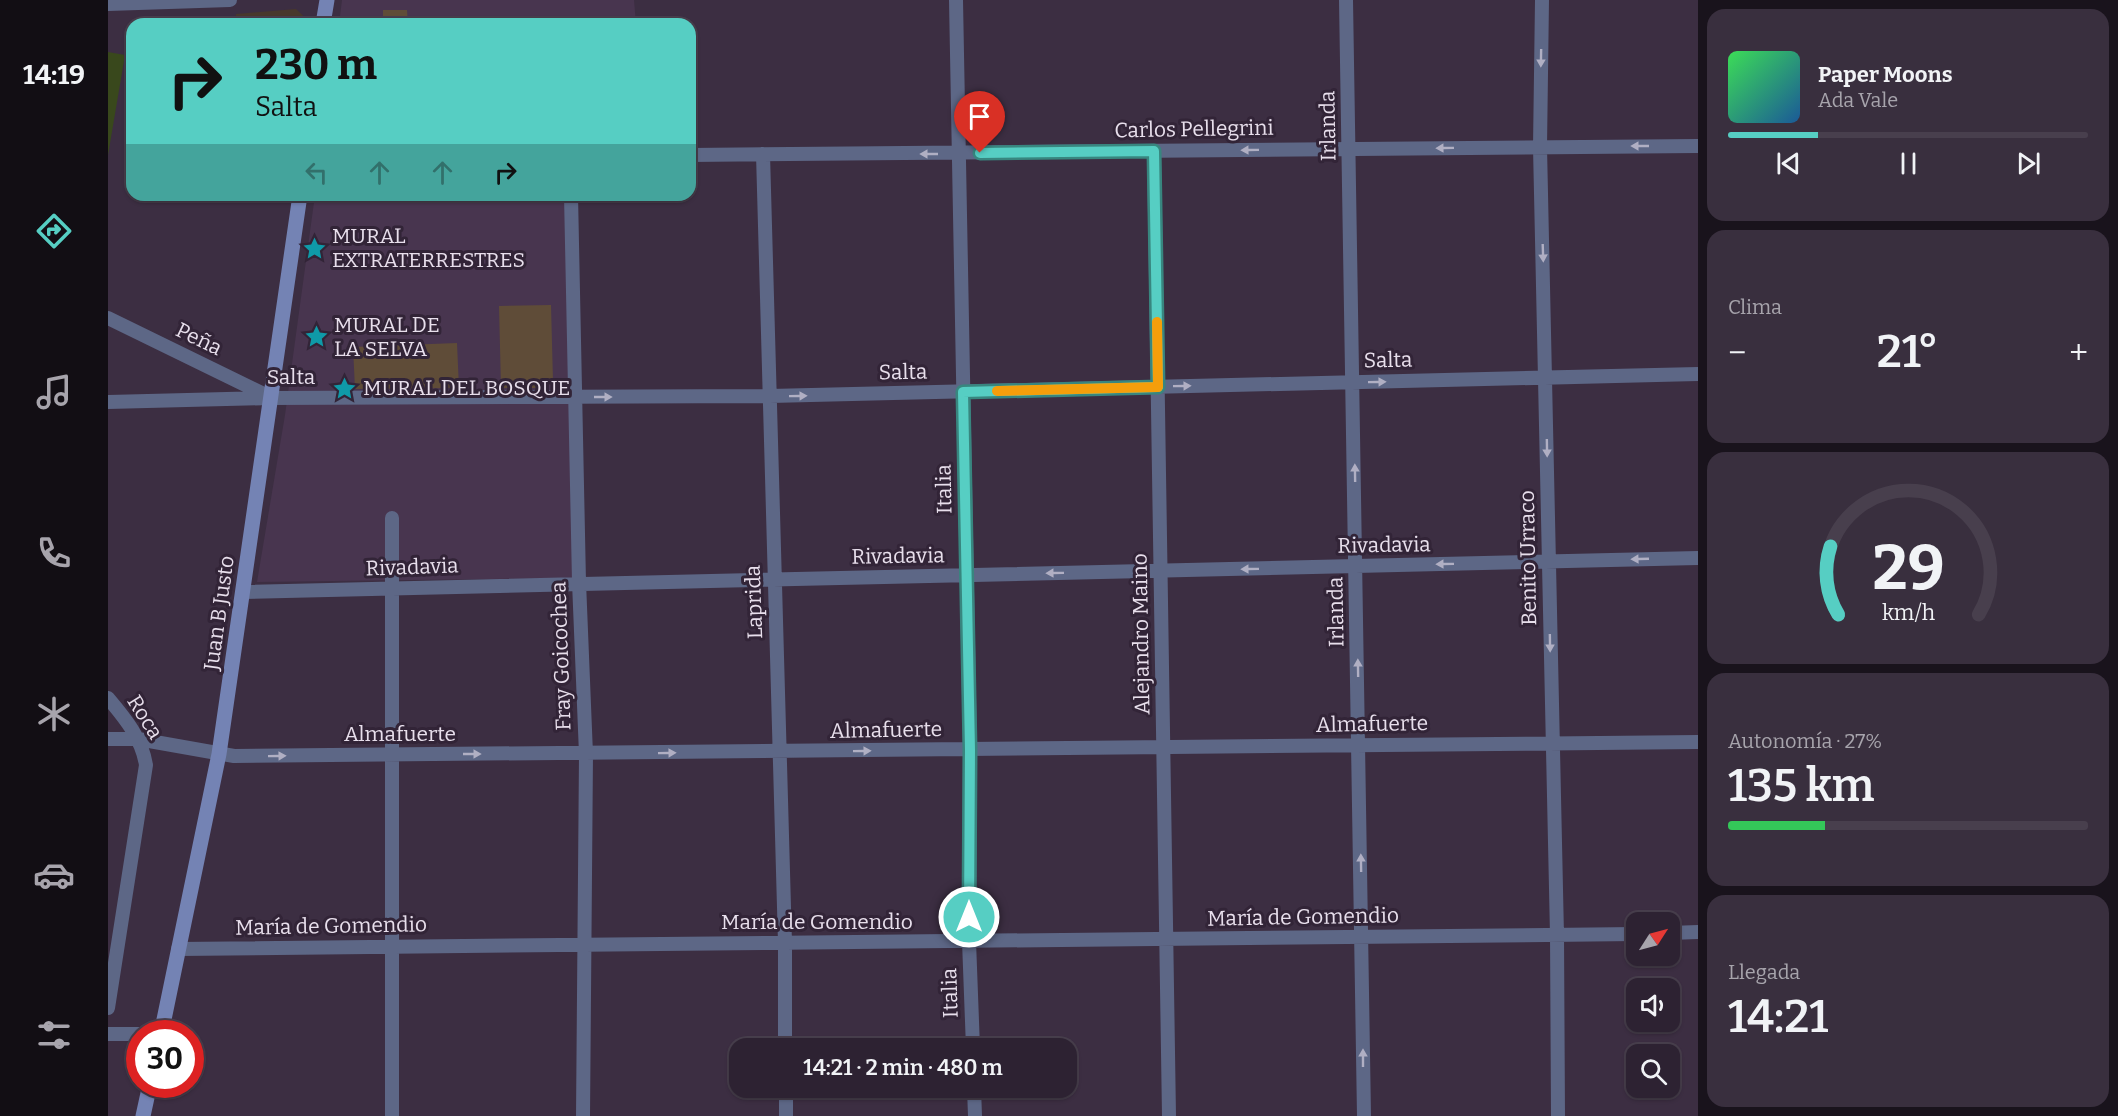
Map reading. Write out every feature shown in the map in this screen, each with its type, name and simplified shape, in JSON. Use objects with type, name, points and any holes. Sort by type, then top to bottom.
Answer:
[{"type":"main road","points":[[324,18],[327,0]]},
{"type":"main road","name":"Juan B Justo","points":[[164,1020],[219,754],[299,201]]},
{"type":"main road","points":[[143,1116],[147,1098]]},
{"type":"street","points":[[108,4],[230,0]]},
{"type":"street","name":"Italia","points":[[956,0],[970,750],[969,941],[973,1038]]},
{"type":"street","name":"Irlanda","points":[[1347,0],[1364,1116]]},
{"type":"street","name":"Benito Urraco","points":[[1542,0],[1540,147],[1557,935],[1558,1116]]},
{"type":"street","name":"Carlos Pellegrini","points":[[696,155],[1698,146]]},
{"type":"street","name":"Alejandro Maino","points":[[1154,151],[1169,1116]]},
{"type":"street","name":"Laprida","points":[[763,154],[785,1038]]},
{"type":"street","name":"Fray Goicochea","points":[[571,201],[579,582],[586,754],[583,1116]]},
{"type":"street","name":"Peña","points":[[108,318],[271,398]]},
{"type":"street","name":"Salta","points":[[108,402],[271,398],[770,396],[1698,374]]},
{"type":"street","points":[[392,518],[392,1116]]},
{"type":"street","name":"Rivadavia","points":[[243,592],[579,582],[774,580],[1698,558]]},
{"type":"street","name":"Roca","points":[[108,698],[138,739],[146,765],[108,1008]]},
{"type":"street","points":[[108,739],[138,739],[219,754]]},
{"type":"street","name":"Almafuerte","points":[[219,754],[234,756],[586,754],[1698,742]]},
{"type":"street","points":[[1680,933],[1698,932]]},
{"type":"street","name":"María de Gomendio","points":[[178,949],[1626,934]]},
{"type":"street","points":[[108,1034],[126,1034]]},
{"type":"street","points":[[786,1098],[786,1116]]},
{"type":"street","points":[[974,1098],[975,1116]]},
{"type":"shaded area","points":[[342,0],[634,0],[636,18],[340,18]]},
{"type":"shaded area","points":[[296,9],[306,18],[236,18],[236,14]]},
{"type":"shaded area","points":[[314,201],[565,201],[574,578],[257,582],[285,415]]},
{"type":"green space","points":[[108,52],[125,55],[108,155]]},
{"type":"building","points":[[383,10],[407,10],[408,18],[383,18]]},
{"type":"building","points":[[551,305],[553,381],[545,388],[501,388],[499,306]]},
{"type":"building","points":[[457,343],[459,388],[355,389],[353,347]]},
{"type":"slow traffic","points":[[997,391],[1158,387],[1157,322]]},
{"type":"place","name":"MURAL EXTRATERRESTRES","points":[[314,248]]},
{"type":"place","name":"MURAL DE LA SELVA","points":[[316,337]]},
{"type":"place","name":"MURAL DEL BOSQUE","points":[[345,388]]},
{"type":"route","points":[[969,917],[970,750],[963,392],[1158,387],[1154,151],[980,153]]}]
